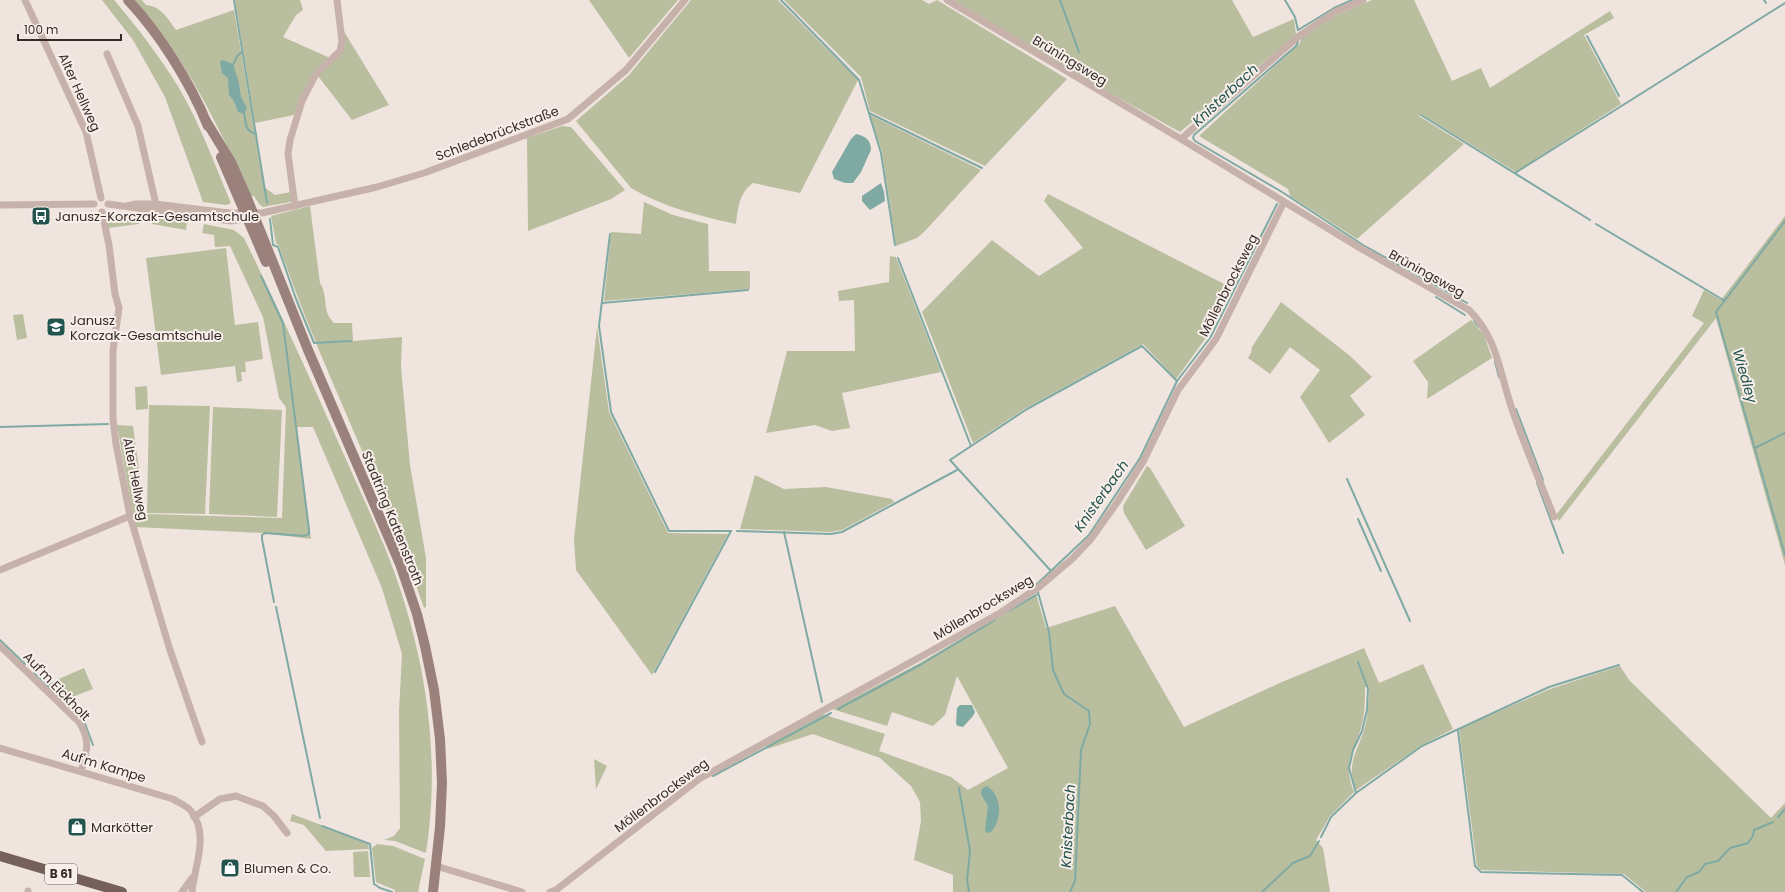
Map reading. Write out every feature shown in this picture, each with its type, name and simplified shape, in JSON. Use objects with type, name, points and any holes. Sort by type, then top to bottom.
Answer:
[{"type":"main road","name":"Stadtring Kattenstroth","points":[[128,0],[154,32],[189,87],[252,215],[400,564],[425,646],[434,690],[440,739],[442,783],[440,827],[433,892]]},
{"type":"main road","name":"B 61","points":[[0,856],[122,892]]},
{"type":"main road","name":"Stadtring Kattenstroth","points":[[428,892],[436,867]]},
{"type":"street","name":"Alter Hellweg","points":[[25,0],[86,132],[101,198]]},
{"type":"street","points":[[295,206],[288,154],[290,140],[302,101],[316,74],[340,52],[342,42],[337,0]]},
{"type":"street","name":"Schledebrückstraße","points":[[108,204],[127,206],[136,209],[154,208],[231,221],[370,189],[424,173],[568,119],[626,70],[685,0]]},
{"type":"street","name":"Brüningsweg","points":[[947,0],[1181,139],[1360,248],[1469,310],[1481,322],[1495,351],[1512,408],[1554,517]]},
{"type":"street","points":[[1181,139],[1299,36],[1335,12],[1363,0]]},
{"type":"street","points":[[107,54],[138,126],[154,208]]},
{"type":"street","points":[[101,198],[106,200],[108,204],[106,210],[102,212],[96,210],[94,204],[97,199],[101,198]]},
{"type":"street","name":"Möllenbrocksweg","points":[[550,892],[556,890],[604,854],[699,779],[1000,613],[1037,589],[1073,558],[1091,539],[1128,486],[1144,460],[1178,390],[1216,339],[1284,202]]},
{"type":"street","points":[[0,205],[94,204]]},
{"type":"street","name":"Alter Hellweg","points":[[102,212],[110,245],[115,294],[118,308],[112,350],[113,419],[130,516],[170,650],[202,742]]},
{"type":"street","points":[[0,570],[130,516]]},
{"type":"street","name":"Auf'm Eickholt","points":[[0,646],[79,722],[86,736],[88,748],[81,771]]},
{"type":"street","name":"Auf'm Kampe","points":[[0,748],[174,799],[187,808],[194,817],[200,834],[198,861],[193,877],[192,892]]},
{"type":"street","points":[[194,817],[220,799],[236,796],[263,806],[274,816],[287,834]]},
{"type":"street","points":[[436,867],[522,892]]},
{"type":"street","name":"Auf'm Kampe","points":[[182,892],[193,877]]},
{"type":"street","name":"Auf'm Kampe","points":[[187,892],[189,883]]},
{"type":"green space","points":[[102,0],[114,0],[132,21],[172,76],[194,116],[231,203],[226,205],[203,202],[165,97],[133,40]]},
{"type":"green space","points":[[134,0],[142,0],[146,5],[160,10],[176,30],[234,10],[264,187],[275,195],[291,192],[292,200],[290,202],[263,207],[254,196],[251,196],[200,93],[169,43]]},
{"type":"green space","points":[[235,0],[300,0],[303,10],[296,15],[283,37],[330,58],[294,115],[255,123]]},
{"type":"green space","points":[[589,0],[678,0],[629,58]]},
{"type":"green space","points":[[691,0],[778,0],[858,80],[800,193],[753,183],[748,187],[742,196],[736,224],[669,206],[631,188],[576,121],[629,75]]},
{"type":"green space","points":[[784,0],[922,0],[929,4],[937,0],[1067,79],[985,166],[870,111],[861,77]]},
{"type":"green space","points":[[953,0],[1232,0],[1253,37],[1294,19],[1296,35],[1180,132],[1074,73]]},
{"type":"green space","points":[[1372,0],[1414,0],[1452,81],[1481,68],[1490,88],[1610,11],[1614,18],[1584,35],[1621,104],[1516,172],[1421,114],[1419,116],[1464,144],[1357,239],[1290,196],[1288,189],[1199,136],[1300,43],[1301,37],[1337,15]]},
{"type":"green space","points":[[343,30],[389,105],[352,120],[318,76],[343,52]]},
{"type":"green space","points":[[870,115],[981,170],[925,231],[917,238],[896,246],[882,152]]},
{"type":"green space","points":[[562,126],[571,127],[625,190],[611,199],[528,231],[527,138]]},
{"type":"green space","points":[[1048,194],[1232,288],[1208,335],[1176,379],[1143,344],[1026,408],[973,443],[922,312],[992,240],[1039,276],[1083,248],[1044,201]]},
{"type":"green space","points":[[644,202],[673,215],[708,224],[709,271],[750,271],[750,289],[604,301],[611,232],[641,234]]},
{"type":"green space","points":[[310,206],[320,283],[323,288],[326,308],[330,318],[334,323],[352,323],[353,341],[402,337],[401,367],[410,465],[426,558],[426,607],[424,608],[390,516],[313,337],[279,246],[276,243],[271,216]]},
{"type":"green space","points":[[113,213],[139,217],[139,224],[108,228],[107,219]]},
{"type":"green space","points":[[1785,216],[1785,565],[1716,318],[1559,521],[1556,515],[1704,323],[1692,316],[1704,290],[1721,300]]},
{"type":"green space","points":[[159,217],[187,221],[186,230],[152,224],[151,219]]},
{"type":"green space","points":[[204,224],[234,230],[244,238],[363,497],[399,584],[419,660],[426,698],[430,737],[432,776],[426,853],[395,841],[384,840],[394,836],[400,828],[399,711],[402,654],[382,588],[313,427],[297,427],[311,539],[263,533],[135,527],[117,425],[133,426],[145,514],[282,518],[286,407],[279,398],[263,317],[230,246],[215,247],[214,235],[202,233]]},
{"type":"green space","points":[[226,248],[235,325],[258,322],[263,359],[245,362],[246,372],[241,372],[242,381],[237,382],[235,366],[161,375],[146,258]]},
{"type":"green space","points":[[890,256],[896,257],[941,372],[842,393],[850,428],[832,431],[815,425],[766,433],[787,351],[855,351],[854,300],[839,301],[838,291],[889,282]]},
{"type":"green space","points":[[1281,302],[1349,355],[1372,377],[1350,396],[1365,415],[1329,443],[1300,397],[1320,370],[1290,347],[1270,374],[1248,358],[1252,347]]},
{"type":"green space","points":[[23,314],[27,338],[17,340],[13,315]]},
{"type":"green space","points":[[1471,320],[1484,335],[1492,358],[1427,399],[1428,382],[1413,361]]},
{"type":"green space","points":[[597,327],[609,412],[668,533],[728,534],[652,675],[576,570],[574,539]]},
{"type":"green space","points":[[147,386],[148,409],[136,410],[135,387]]},
{"type":"green space","points":[[149,405],[210,406],[205,514],[147,513]]},
{"type":"green space","points":[[213,407],[282,410],[277,517],[209,514]]},
{"type":"green space","points":[[1147,466],[1150,468],[1185,526],[1146,550],[1124,513],[1123,506]]},
{"type":"green space","points":[[755,475],[784,489],[826,487],[892,499],[894,502],[842,530],[831,532],[740,529]]},
{"type":"green space","points":[[1036,594],[1046,628],[1115,606],[1184,727],[1282,682],[1364,648],[1379,683],[1423,664],[1453,729],[1422,745],[1356,790],[1353,781],[1352,766],[1355,753],[1364,730],[1367,714],[1369,687],[1365,687],[1365,703],[1361,728],[1352,752],[1349,766],[1349,774],[1354,792],[1330,816],[1316,840],[1323,848],[1330,892],[953,892],[953,875],[914,860],[921,821],[920,802],[911,786],[880,758],[813,734],[767,749],[765,744],[822,714],[885,734],[879,751],[951,777],[968,790],[1008,768],[957,676],[945,715],[933,726],[892,712],[887,726],[832,709],[918,664]]},
{"type":"green space","points":[[1620,666],[1629,680],[1771,818],[1785,803],[1785,892],[1646,892],[1624,874],[1481,870],[1477,866],[1459,729],[1550,689]]},
{"type":"green space","points":[[84,668],[93,689],[65,700],[47,684]]},
{"type":"green space","points":[[594,759],[607,766],[596,789]]},
{"type":"green space","points":[[292,814],[368,844],[369,849],[326,851],[304,825],[290,821]]},
{"type":"green space","points":[[377,844],[393,846],[425,859],[418,892],[395,892],[395,890],[376,882],[372,848]]},
{"type":"green space","points":[[368,851],[370,877],[354,877],[353,852]]},
{"type":"water","points":[[223,60],[233,64],[239,83],[241,97],[247,108],[244,114],[238,112],[234,101],[229,95],[228,78],[222,73],[220,62]]},
{"type":"water","points":[[856,134],[869,141],[871,150],[861,172],[853,183],[845,183],[834,179],[832,172],[851,139]]},
{"type":"water","points":[[881,183],[885,201],[870,210],[862,201],[862,196]]},
{"type":"water","points":[[960,705],[972,705],[975,712],[963,727],[956,724],[957,708]]},
{"type":"water","points":[[987,786],[996,796],[999,814],[995,827],[991,832],[987,833],[985,830],[988,806],[981,792],[983,788]]},
{"type":"waterway","points":[[234,0],[267,203]]},
{"type":"waterway","points":[[781,0],[859,80],[881,153],[895,245]]},
{"type":"waterway","points":[[1060,0],[1079,52]]},
{"type":"waterway","name":"Knisterbach","points":[[1285,0],[1295,17],[1298,30]]},
{"type":"waterway","points":[[1298,30],[1334,8],[1352,0]]},
{"type":"waterway","points":[[1515,173],[1785,3]]},
{"type":"waterway","points":[[1587,36],[1619,96]]},
{"type":"waterway","name":"Knisterbach","points":[[1298,42],[1296,46],[1194,135],[1193,138],[1195,141],[1282,192],[1363,245],[1467,303]]},
{"type":"waterway","points":[[232,67],[238,55],[242,52]]},
{"type":"waterway","points":[[244,113],[247,128],[256,134]]},
{"type":"waterway","points":[[869,113],[982,168]]},
{"type":"waterway","points":[[1421,115],[1590,220]]},
{"type":"waterway","name":"Knisterbach","points":[[1070,892],[1075,881],[1081,750],[1090,724],[1089,711],[1064,694],[1053,670],[1049,632],[1036,585],[1089,535],[1140,458],[1177,381],[1210,338],[1277,204]]},
{"type":"waterway","points":[[270,219],[273,245],[278,247],[296,299],[314,343],[351,341]]},
{"type":"waterway","name":"Wiedley","points":[[1785,221],[1716,312],[1785,555]]},
{"type":"waterway","points":[[1596,224],[1725,301]]},
{"type":"waterway","points":[[610,234],[599,326],[611,412],[669,531],[731,531]]},
{"type":"waterway","points":[[898,258],[971,446]]},
{"type":"waterway","points":[[261,276],[283,323],[309,530],[309,534],[304,536],[265,533],[262,535],[274,602]]},
{"type":"waterway","points":[[602,303],[748,290]]},
{"type":"waterway","points":[[1436,297],[1465,315]]},
{"type":"waterway","points":[[1474,321],[1479,327]]},
{"type":"waterway","points":[[1051,571],[950,460],[1027,409],[1142,346],[1177,381]]},
{"type":"waterway","points":[[1495,362],[1499,377]]},
{"type":"waterway","points":[[1516,409],[1543,480]]},
{"type":"waterway","points":[[0,427],[108,424]]},
{"type":"waterway","points":[[1755,448],[1785,433]]},
{"type":"waterway","points":[[737,531],[831,534],[842,532],[957,470]]},
{"type":"waterway","points":[[1347,479],[1410,621]]},
{"type":"waterway","points":[[1537,483],[1563,553]]},
{"type":"waterway","points":[[1358,519],[1381,571]]},
{"type":"waterway","points":[[655,672],[731,531]]},
{"type":"waterway","points":[[784,532],[822,702]]},
{"type":"waterway","points":[[1007,612],[1038,594]]},
{"type":"waterway","points":[[276,607],[320,818]]},
{"type":"waterway","points":[[838,709],[920,665],[995,620]]},
{"type":"waterway","points":[[0,640],[25,664]]},
{"type":"waterway","points":[[1356,793],[1349,768],[1353,750],[1362,731],[1367,710],[1368,689],[1358,662]]},
{"type":"waterway","points":[[1321,837],[1331,817],[1356,793],[1422,746],[1549,687],[1619,665]]},
{"type":"waterway","points":[[34,673],[84,721],[93,745]]},
{"type":"waterway","points":[[713,776],[831,713]]},
{"type":"waterway","points":[[1458,731],[1475,866],[1481,872],[1622,875],[1643,892]]},
{"type":"waterway","points":[[959,788],[970,851],[967,880],[969,892]]},
{"type":"waterway","points":[[1778,817],[1785,809]]},
{"type":"waterway","points":[[1676,892],[1687,877],[1699,872],[1705,864],[1718,861],[1730,848],[1748,843],[1753,836],[1754,830],[1773,822]]},
{"type":"waterway","points":[[322,826],[370,844],[374,884],[380,888],[392,892]]},
{"type":"waterway","points":[[1262,892],[1293,863],[1310,856],[1319,841]]},
{"type":"place","name":"Janusz-Korczak-Gesamtschule","points":[[41,216]]},
{"type":"place","name":"Janusz Korczak-Gesamtschule","points":[[56,327]]},
{"type":"place","name":"Markötter","points":[[77,827]]},
{"type":"place","name":"Blumen & Co.","points":[[230,868]]}]
